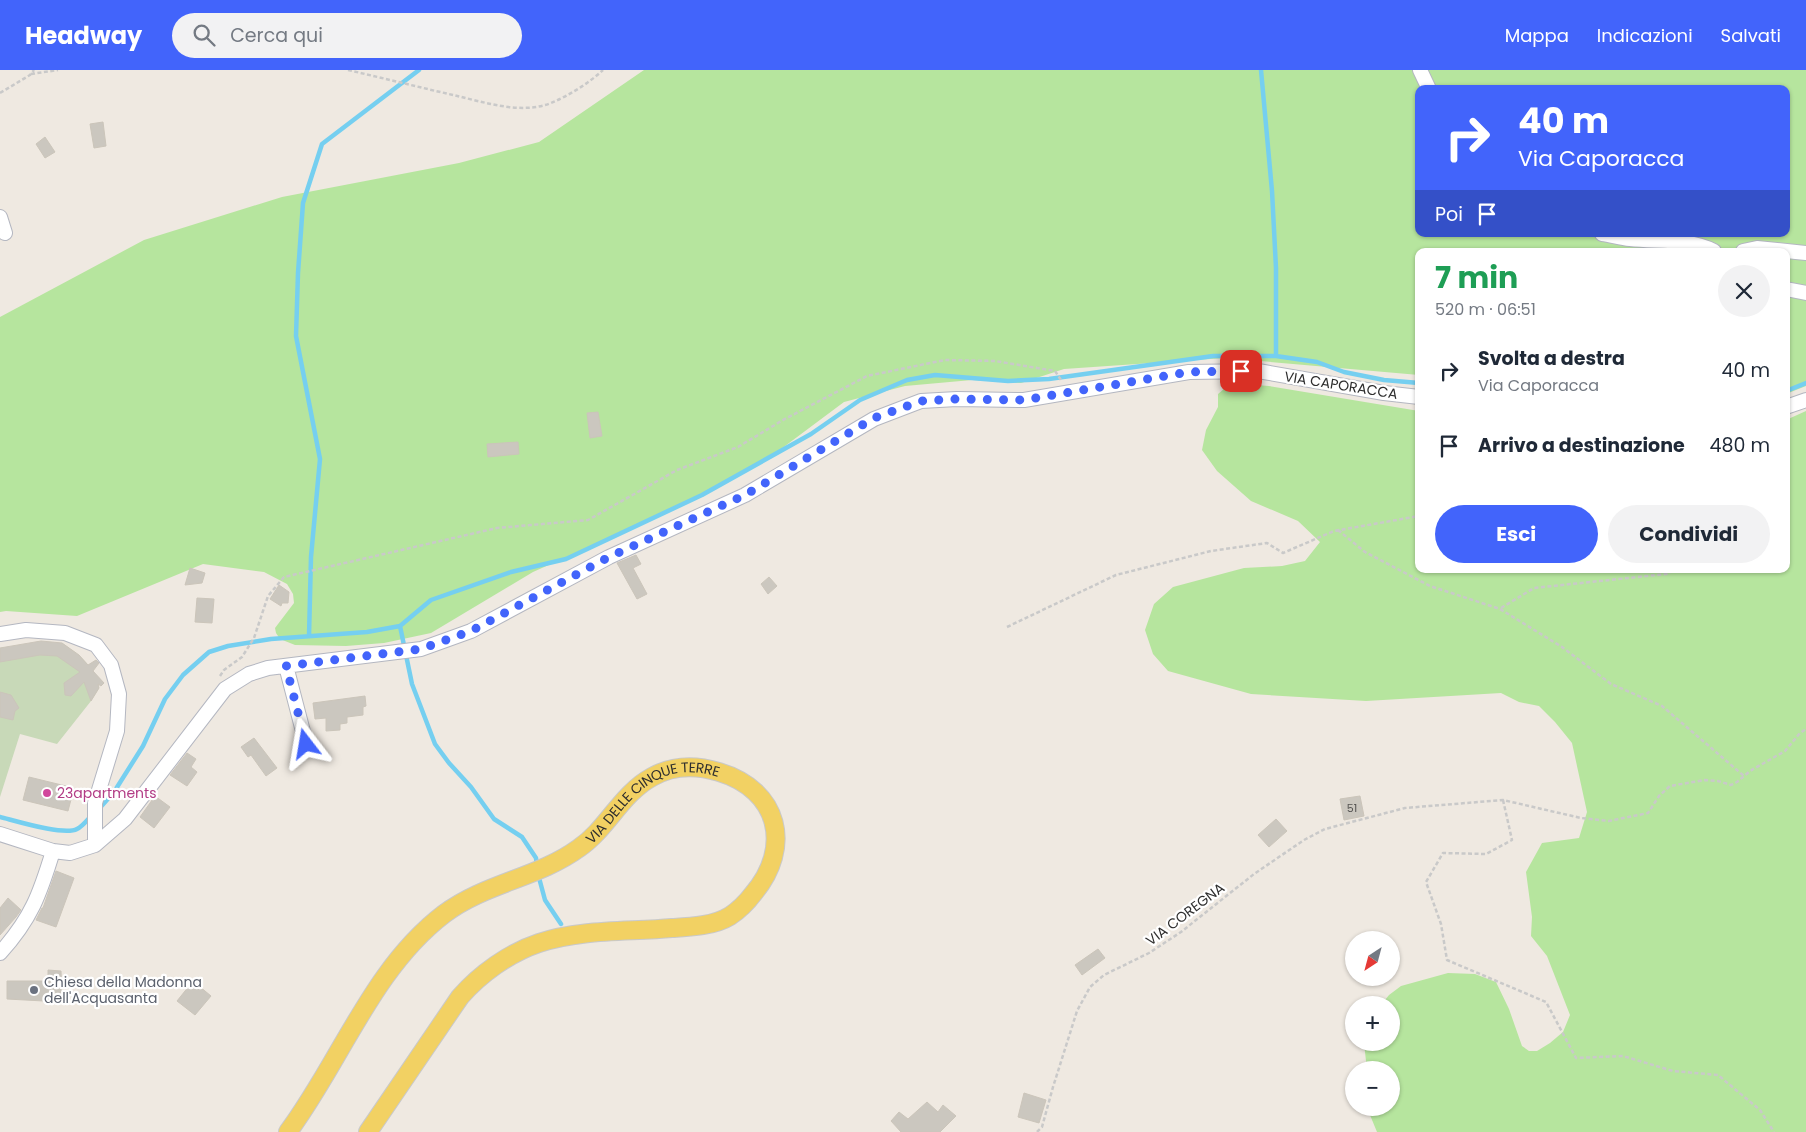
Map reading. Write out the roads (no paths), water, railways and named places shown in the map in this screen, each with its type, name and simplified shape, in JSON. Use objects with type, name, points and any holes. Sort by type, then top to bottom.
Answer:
[{"type":"main road","name":"VIA DELLE CINQUE TERRE","points":[[288,1132],[314,1095],[375,993],[400,956],[444,914],[478,892],[566,857],[582,847],[620,803],[649,778],[663,771],[674,768],[697,767],[730,776],[744,782],[768,805],[776,831],[776,844],[772,862],[764,880],[755,892],[728,918],[706,924],[638,931],[594,932],[540,942],[519,951],[476,978],[460,997],[368,1132]]},
{"type":"street","points":[[1420,70],[1427,85]]},
{"type":"street","points":[[1619,237],[1671,240],[1707,248]]},
{"type":"street","points":[[1790,251],[1806,253]]},
{"type":"street","points":[[1790,290],[1806,293]]},
{"type":"street","name":"VIA CAPORACCA","points":[[0,834],[53,852],[70,853],[95,846],[125,818],[225,689],[248,674],[268,668],[421,649],[471,631],[609,557],[745,495],[874,418],[921,401],[957,399],[1024,400],[1189,372],[1258,371],[1415,397]]},
{"type":"street","points":[[1790,405],[1806,400]]},
{"type":"street","points":[[0,634],[26,630],[65,634],[96,645],[112,665],[119,694],[117,731],[95,803],[95,846]]},
{"type":"street","points":[[286,666],[306,744]]},
{"type":"street","points":[[0,953],[21,927],[33,908],[53,852]]},
{"type":"waterway","points":[[309,636],[311,557],[320,459],[296,336],[303,203],[322,144],[419,70]]},
{"type":"waterway","points":[[1261,70],[1272,191],[1276,268],[1276,356]]},
{"type":"waterway","points":[[98,810],[114,792],[143,746],[165,699],[183,675],[209,652],[228,646],[271,639],[367,632],[400,626],[431,600],[511,572],[566,559],[702,495],[811,434],[860,400],[907,380],[935,375],[1008,381],[1049,379],[1213,356],[1276,356],[1317,362],[1344,372],[1384,380],[1415,383]]},
{"type":"waterway","points":[[1790,389],[1806,383]]},
{"type":"waterway","points":[[400,626],[412,684],[435,744],[471,787],[494,819],[522,837],[536,858],[537,866]]},
{"type":"waterway","points":[[0,817],[40,827],[71,831],[83,825],[92,815]]},
{"type":"waterway","points":[[538,874],[545,900],[561,924]]},
{"type":"place","name":"23apartments","points":[[47,793]]},
{"type":"place","name":"Chiesa della Madonna dell'Acquasanta","points":[[34,990]]}]
